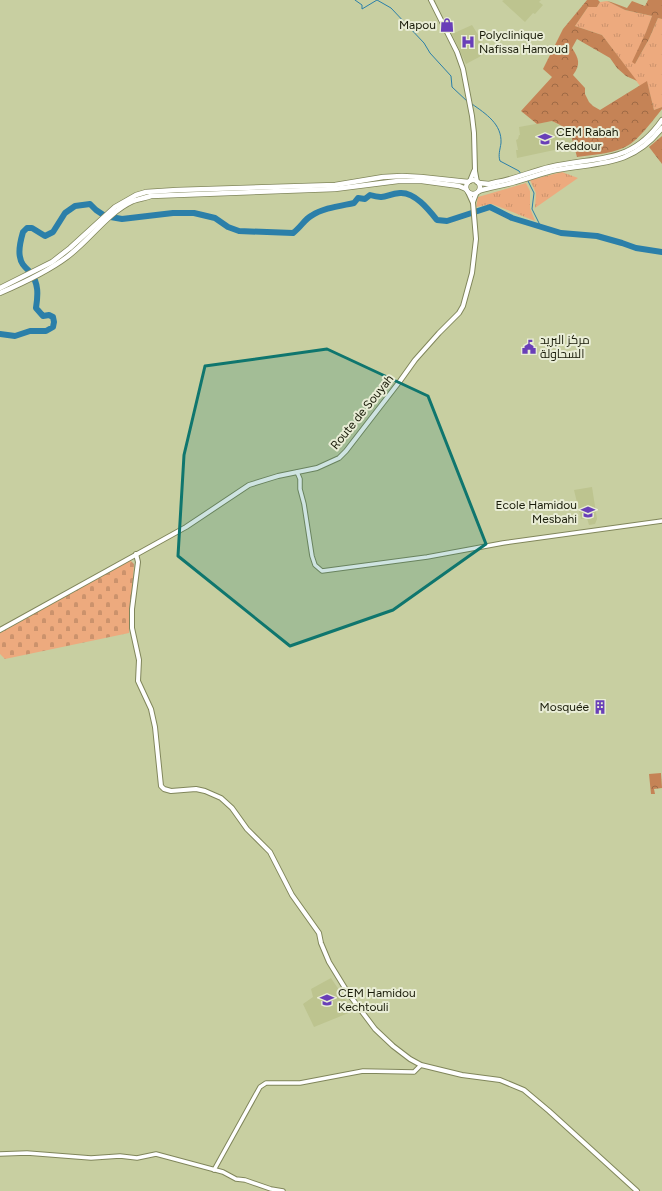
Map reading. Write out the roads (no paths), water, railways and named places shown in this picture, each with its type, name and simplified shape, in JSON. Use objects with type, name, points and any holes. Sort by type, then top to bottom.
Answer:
[{"type":"highway","points":[[116,209],[135,200],[161,195],[335,189],[398,181],[430,182],[459,186],[472,194],[517,180],[551,167],[607,158],[620,154],[632,149],[643,141],[653,132],[662,120]]},
{"type":"highway","points":[[530,175],[609,163],[622,159],[641,149],[662,128]]},
{"type":"highway","points":[[0,293],[48,265],[116,209],[136,195],[163,190],[335,185],[383,177],[402,176],[469,182],[474,180],[478,182],[492,183],[517,180]]},
{"type":"highway","points":[[467,191],[469,182]]},
{"type":"highway","points":[[478,182],[480,188],[478,192]]},
{"type":"highway","points":[[0,288],[26,279]]},
{"type":"main road","points":[[431,0],[459,56],[471,107],[474,133],[475,171],[478,182]]},
{"type":"main road","points":[[469,182],[475,171]]},
{"type":"main road","name":"Route de Souyah","points":[[0,630],[186,527],[249,485],[278,476],[308,470],[339,458],[346,451],[415,360],[459,313],[463,306],[468,291],[474,261],[476,239],[474,209],[467,191]]},
{"type":"main road","points":[[472,203],[478,192]]},
{"type":"main road","points":[[136,554],[138,562],[132,609],[132,628],[139,660],[137,676],[151,709],[156,727],[161,786],[164,789],[171,791],[196,789],[206,791],[228,803],[247,829],[270,852],[288,889],[319,933],[321,943],[329,962],[348,993],[383,1037],[410,1059],[421,1065],[436,1070],[462,1075],[500,1080],[524,1090],[637,1191]]},
{"type":"street","points":[[297,472],[304,504],[312,556],[315,564],[322,571],[427,557],[510,542],[662,521]]},
{"type":"street","points":[[214,1170],[257,1092],[260,1087],[266,1083],[300,1083],[364,1071],[414,1072],[421,1065]]},
{"type":"street","points":[[0,1154],[27,1153],[91,1158],[120,1156],[137,1158],[156,1154],[223,1172],[236,1178],[271,1189],[283,1191]]},
{"type":"waterway","points":[[355,0],[362,5],[362,9],[377,0],[391,8],[424,43],[430,53],[451,76],[452,87],[468,102]]},
{"type":"waterway","points":[[472,104],[492,120],[499,130],[501,136],[499,155],[500,161],[519,171],[521,174]]},
{"type":"waterway","points":[[528,181],[534,193],[532,209],[541,227]]},
{"type":"waterway","points":[[0,334],[15,336],[30,331],[46,331],[53,327],[53,317],[49,315],[43,316],[36,308],[37,294],[35,280],[22,264],[19,254],[23,232],[27,228],[32,228],[45,236],[53,232],[65,213],[75,206],[90,204],[105,216],[122,219],[173,213],[194,213],[215,218],[228,227],[239,231],[293,233],[309,217],[321,211],[354,203],[358,198],[365,199],[370,195],[383,197],[406,193],[421,202],[437,220],[447,221],[490,207],[512,218],[561,233],[597,236],[636,248],[662,252]]},
{"type":"place","name":"Mapou","points":[[447,25]]},
{"type":"place","name":"Polyclinique Nafissa Hamoud","points":[[468,42]]},
{"type":"place","name":"CEM Rabah Keddour","points":[[545,139]]},
{"type":"place","name":"مركز البريد السحاولة","points":[[529,347]]},
{"type":"place","name":"Ecole Hamidou Mesbahi","points":[[588,512]]},
{"type":"place","name":"Mosquée","points":[[600,707]]},
{"type":"place","name":"CEM Hamidou Kechtouli","points":[[327,1000]]}]
